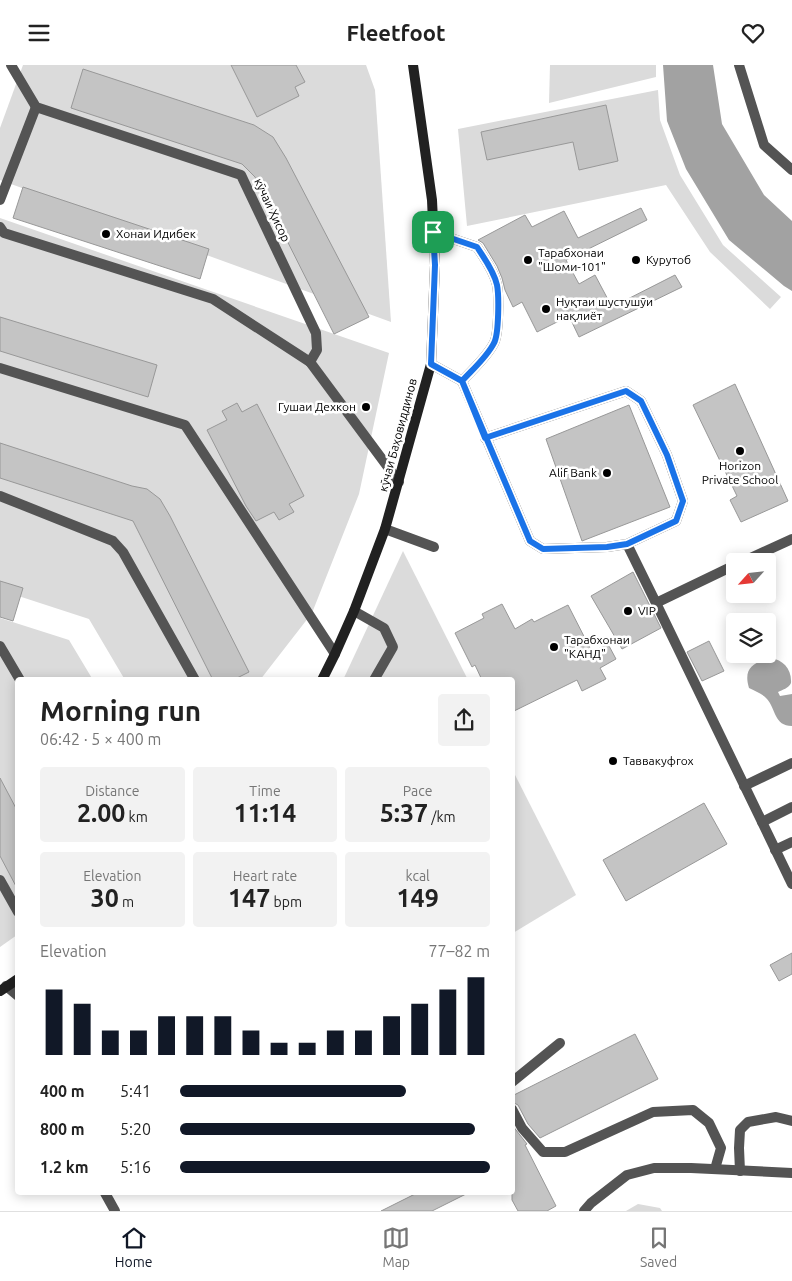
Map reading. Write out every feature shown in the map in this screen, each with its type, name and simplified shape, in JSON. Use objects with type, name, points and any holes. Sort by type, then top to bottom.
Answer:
[{"type":"street","points":[[0,200],[36,107],[11,65]]},
{"type":"street","name":"кӯчаи Баҳовиддинов","points":[[324,677],[354,611],[385,529],[431,364],[435,265],[432,200],[413,65]]},
{"type":"street","points":[[738,65],[764,145],[792,170]]},
{"type":"street","name":"кӯчаи Ҳисор","points":[[36,107],[241,175],[316,333],[317,350],[310,362]]},
{"type":"street","points":[[0,227],[4,233],[213,299],[310,362],[399,482]]},
{"type":"street","points":[[433,232],[477,247],[497,285],[498,326],[495,342],[462,381]]},
{"type":"street","points":[[431,364],[462,381],[485,438],[530,541],[543,549],[607,547],[627,544],[676,521],[683,501],[667,455],[641,401],[626,391],[485,438]]},
{"type":"street","points":[[0,369],[185,425],[335,654]]},
{"type":"street","points":[[0,496],[113,541],[123,552],[193,677]]},
{"type":"street","points":[[385,529],[434,547]]},
{"type":"street","points":[[761,553],[792,539]]},
{"type":"street","points":[[627,544],[792,885]]},
{"type":"street","points":[[656,603],[726,569]]},
{"type":"street","points":[[354,611],[384,628],[393,647],[376,677]]},
{"type":"street","points":[[0,645],[18,677]]},
{"type":"street","points":[[744,786],[792,763]]},
{"type":"street","points":[[762,822],[792,807]]},
{"type":"street","points":[[775,850],[792,842]]},
{"type":"street","points":[[0,880],[15,907]]},
{"type":"street","points":[[3,989],[15,981]]},
{"type":"street","points":[[3,989],[15,995]]},
{"type":"street","points":[[515,1080],[560,1043]]},
{"type":"street","points":[[515,1115],[522,1129],[543,1152],[565,1152],[653,1112],[693,1110],[709,1123],[722,1148],[715,1169]]},
{"type":"street","points":[[740,1171],[740,1130],[748,1121],[776,1117],[792,1121]]},
{"type":"street","points":[[584,1211],[591,1203],[626,1175],[654,1169],[715,1169],[792,1173]]},
{"type":"street","points":[[106,1195],[115,1211]]},
{"type":"shaded area","points":[[23,65],[366,65],[375,90],[391,322],[0,180],[0,128]]},
{"type":"shaded area","points":[[550,65],[656,65],[656,77],[549,103]]},
{"type":"shaded area","points":[[663,65],[713,65],[722,124],[764,195],[792,221],[792,291],[729,240],[686,169],[667,121]]},
{"type":"shaded area","points":[[658,90],[660,120],[680,175],[723,245],[781,297],[770,309],[710,252],[666,185],[467,226],[458,129]]},
{"type":"shaded area","points":[[0,218],[389,353],[359,494],[312,613],[262,677],[123,677],[89,619],[0,590]]},
{"type":"shaded area","points":[[403,551],[466,677],[344,677]]},
{"type":"shaded area","points":[[0,618],[69,640],[91,677],[15,677],[15,936],[0,947]]},
{"type":"shaded area","points":[[776,660],[783,663],[788,669],[791,683],[785,689],[778,692],[780,696],[792,694],[792,726],[782,723],[767,699],[749,688],[747,676],[751,667],[755,664],[776,663]]},
{"type":"shaded area","points":[[515,775],[576,895],[515,932]]},
{"type":"shaded area","points":[[638,1204],[660,1208],[662,1211],[626,1211]]},
{"type":"building","points":[[231,65],[296,65],[305,82],[295,87],[299,96],[257,117]]},
{"type":"building","points":[[83,69],[254,125],[273,137],[286,158],[369,317],[334,334],[255,177],[242,164],[71,108]]},
{"type":"building","points":[[606,105],[618,161],[579,170],[573,142],[487,160],[481,132]]},
{"type":"building","points":[[23,187],[209,249],[200,279],[13,218]]},
{"type":"building","points":[[641,208],[647,220],[566,260],[579,284],[595,275],[612,307],[675,275],[682,287],[579,337],[569,316],[537,332],[522,302],[513,307],[497,266],[483,243],[478,240],[525,215],[532,227],[564,211],[578,238]]},
{"type":"building","points":[[0,317],[157,365],[148,397],[0,351]]},
{"type":"building","name":"Horizon Private School","points":[[735,384],[788,501],[741,522],[730,500],[737,496],[693,405]]},
{"type":"building","points":[[237,403],[242,412],[257,404],[304,496],[289,504],[294,512],[279,520],[274,512],[256,521],[246,506],[207,430],[227,420],[222,411]]},
{"type":"building","name":"Alif Bank","points":[[629,405],[670,507],[582,541],[546,439]]},
{"type":"building","points":[[0,443],[132,486],[147,489],[160,499],[249,672],[239,677],[211,677],[133,521],[0,478]]},
{"type":"building","name":"VIP","points":[[633,572],[661,628],[622,649],[591,596]]},
{"type":"building","points":[[0,581],[23,588],[13,621],[0,617]]},
{"type":"building","name":"Тарабхонаи \"КАНД\"","points":[[502,604],[515,629],[532,619],[534,622],[568,605],[592,652],[608,644],[616,659],[600,668],[606,679],[582,691],[577,680],[515,711],[515,677],[481,677],[475,665],[472,667],[455,633],[484,618],[482,614]]},
{"type":"building","points":[[709,641],[724,671],[702,681],[687,652]]},
{"type":"building","points":[[0,778],[15,806],[15,884],[0,856]]},
{"type":"building","points":[[704,803],[727,844],[626,901],[603,860]]},
{"type":"building","points":[[792,953],[792,974],[779,981],[770,965]]},
{"type":"building","points":[[635,1034],[658,1079],[540,1138],[528,1124],[518,1105],[515,1104],[515,1094]]},
{"type":"building","points":[[515,1129],[527,1144],[525,1145],[556,1206],[547,1211],[518,1211],[512,1200],[512,1195],[515,1195]]},
{"type":"building","points":[[413,1195],[464,1195],[432,1211],[381,1211]]},
{"type":"place","name":"Хонаи Идибек","points":[[106,234]]},
{"type":"place","name":"Тарабхонаи \"Шоми-101\"","points":[[528,260]]},
{"type":"place","name":"Курутоб","points":[[636,260]]},
{"type":"place","name":"Нуқтаи шустушӯи нақлиёт","points":[[546,309]]},
{"type":"place","name":"Гушаи Дехкон","points":[[366,407]]},
{"type":"place","name":"Horizon Private School","points":[[740,451]]},
{"type":"place","name":"Alif Bank","points":[[607,473]]},
{"type":"place","name":"VIP","points":[[628,611]]},
{"type":"place","name":"Тарабхонаи \"КАНД\"","points":[[554,647]]},
{"type":"place","name":"Таввакуфгох","points":[[613,761]]},
{"type":"route","points":[[433,232],[435,265],[431,364],[462,381],[485,438],[530,541],[543,549],[607,547],[627,544],[676,521],[683,501],[667,455],[641,401],[626,391],[485,438],[462,381],[495,342],[498,326],[497,285],[477,247],[433,232]]}]
